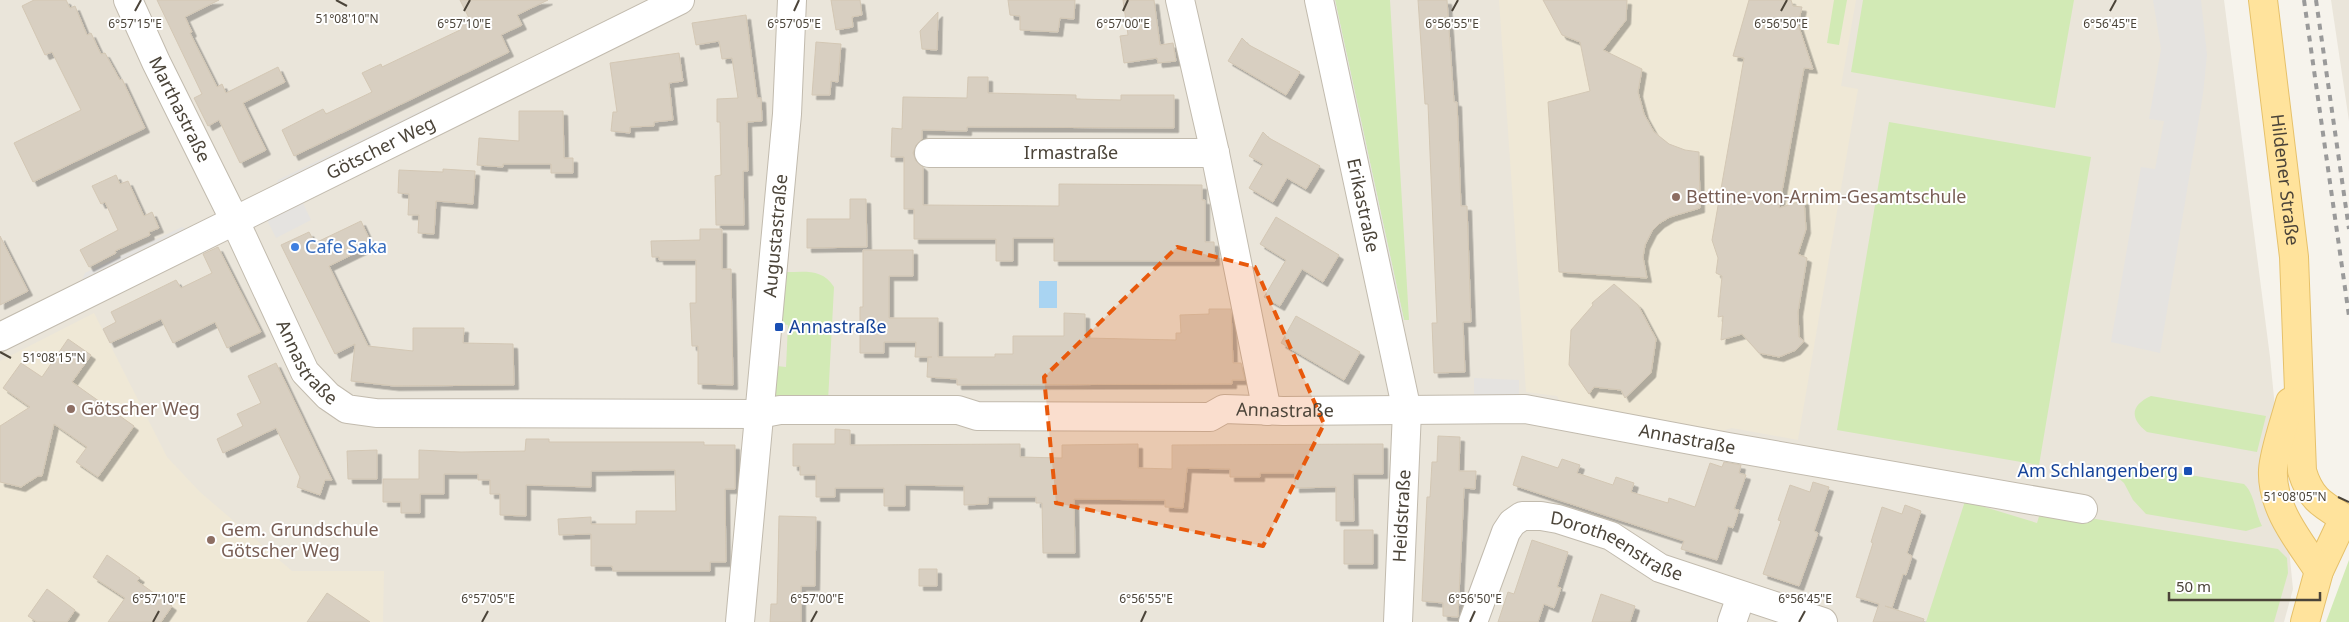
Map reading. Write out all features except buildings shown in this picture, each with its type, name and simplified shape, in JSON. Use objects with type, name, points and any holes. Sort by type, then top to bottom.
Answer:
[{"type":"main road","name":"Hildener Straße","points":[[2263,0],[2294,257],[2302,470],[2306,487],[2316,499],[2346,514],[2319,571],[2305,622]]},
{"type":"main road","name":"Hildener Straße","points":[[2299,362],[2273,470],[2275,494],[2291,528],[2319,571]]},
{"type":"street","name":"Marthastraße","points":[[128,0],[156,62],[234,219]]},
{"type":"street","name":"Götscher Weg","points":[[0,337],[234,219],[680,0]]},
{"type":"street","name":"Augustastraße","points":[[740,622],[785,133],[792,0]]},
{"type":"street","points":[[1180,0],[1215,154],[1266,411]]},
{"type":"street","name":"Erikastraße","points":[[1319,0],[1407,411]]},
{"type":"street","name":"Irmastraße","points":[[929,154],[1215,154]]},
{"type":"street","name":"Annastraße","points":[[234,219],[305,372],[328,396],[347,409],[376,413],[759,414],[780,410],[958,410],[977,416],[1210,417],[1224,409],[1266,411],[1525,409],[1728,447],[2083,509]]},
{"type":"street","name":"Heidstraße","points":[[1398,622],[1407,411]]},
{"type":"street","name":"Dorotheenstraße","points":[[1473,622],[1501,543],[1512,522],[1522,516],[1541,516],[1558,519],[1611,536],[1660,568],[1822,622]]},
{"type":"street","points":[[1732,622],[1741,596]]},
{"type":"highlighted area","points":[[1177,247],[1255,267],[1324,424],[1263,546],[1056,503],[1044,377]]},
{"type":"shaded area","points":[[0,0],[2224,0],[2270,357],[2293,589],[2284,622],[0,622]]},
{"type":"shaded area","points":[[649,0],[665,0],[275,189],[278,180]]},
{"type":"shaded area","points":[[1327,0],[1335,0],[1404,320],[1397,321]]},
{"type":"shaded area","name":"Bettine-von-Arnim-Gesamtschule","points":[[1499,0],[1856,0],[1841,86],[1858,89],[1798,440],[1732,428],[1714,433],[1563,407],[1557,396],[1526,392]]},
{"type":"shaded area","points":[[2153,0],[2201,0],[2207,55],[2203,94],[2160,353],[2111,342],[2141,167],[2155,169],[2164,121],[2149,119],[2161,49]]},
{"type":"shaded area","points":[[2331,0],[2349,0],[2349,121]]},
{"type":"shaded area","points":[[301,199],[311,220],[276,238],[265,216]]},
{"type":"shaded area","points":[[182,227],[189,230],[81,283],[85,273]]},
{"type":"shaded area","points":[[94,313],[167,457],[200,492],[292,571],[384,571],[383,622],[0,622],[0,361]]},
{"type":"shaded area","points":[[1474,378],[1519,380],[1519,398],[1474,397]]},
{"type":"green space","points":[[1335,0],[1390,0],[1409,320],[1404,320]]},
{"type":"green space","points":[[1834,0],[1847,0],[1839,45],[1827,43]]},
{"type":"green space","points":[[1863,0],[2074,0],[2055,108],[1851,72]]},
{"type":"green space","points":[[1889,122],[2091,157],[2039,465],[1837,430]]},
{"type":"green space","points":[[785,272],[812,272],[824,277],[834,287],[828,401],[775,401],[777,366],[786,367],[788,325],[781,324]]},
{"type":"green space","points":[[2151,396],[2266,416],[2257,452],[2147,432],[2137,422],[2135,412],[2139,403]]},
{"type":"green space","points":[[2160,470],[2244,484],[2253,498],[2262,526],[2246,531],[2146,514],[2133,500],[2124,483],[2116,476],[2130,471]]},
{"type":"green space","points":[[1965,501],[2037,523],[2041,510],[2278,549],[2287,558],[2288,573],[2274,622],[1926,622]]},
{"type":"green space","points":[[2349,560],[2349,622],[2326,622]]},
{"type":"water","points":[[1039,281],[1057,281],[1057,308],[1039,308]]},
{"type":"railway","points":[[2304,0],[2349,316]]},
{"type":"railway","points":[[2316,0],[2349,229]]},
{"type":"place","name":"Bettine-von-Arnim-Gesamtschule","points":[[1676,197]]},
{"type":"place","name":"Cafe Saka","points":[[295,247]]},
{"type":"place","name":"Annastraße","points":[[779,327]]},
{"type":"place","name":"Götscher Weg","points":[[71,409]]},
{"type":"place","name":"Am Schlangenberg","points":[[2188,471]]},
{"type":"place","name":"Gem. Grundschule Götscher Weg","points":[[211,540]]}]
